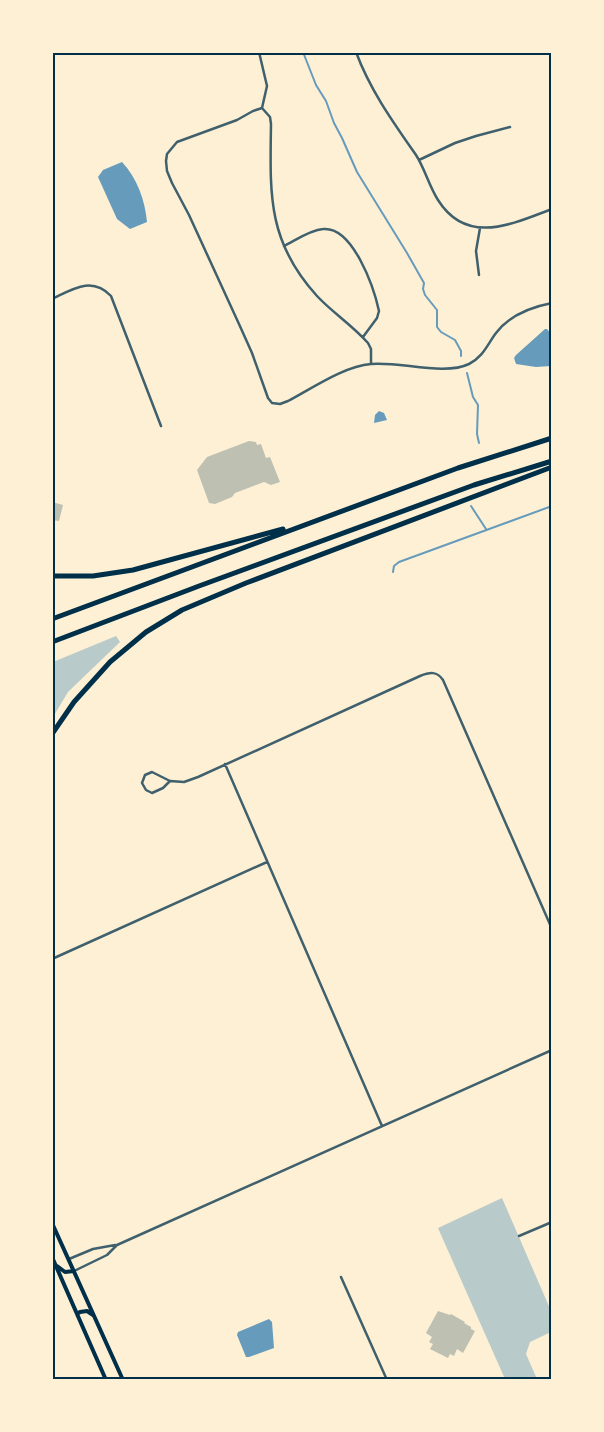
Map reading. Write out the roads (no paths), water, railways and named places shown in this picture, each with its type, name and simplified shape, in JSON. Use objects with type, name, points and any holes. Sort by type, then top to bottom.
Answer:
[{"type":"highway","points":[[52,619],[471,464],[552,438]]},
{"type":"highway","points":[[52,642],[474,485],[552,461]]},
{"type":"highway","points":[[52,734],[74,702],[110,662],[146,632],[182,610],[255,579],[552,467]]},
{"type":"highway","points":[[52,576],[93,576],[133,570],[320,519]]},
{"type":"main road","points":[[52,1223],[123,1380]]},
{"type":"main road","points":[[52,1257],[106,1380]]},
{"type":"main road","points":[[56,1264],[65,1272],[74,1271]]},
{"type":"main road","points":[[77,1314],[87,1311],[95,1317]]},
{"type":"street","points":[[258,52],[267,86],[262,108]]},
{"type":"street","points":[[356,52],[376,96],[419,160],[434,193],[447,212],[458,220],[480,228],[489,228],[507,226],[552,209]]},
{"type":"street","points":[[262,108],[252,111],[237,120],[184,139],[172,147],[167,154],[166,161],[167,171],[240,324],[268,398],[272,403],[280,404],[288,401],[362,365],[448,368],[467,365],[484,352],[494,336],[508,321],[529,310],[552,303]]},
{"type":"street","points":[[262,108],[270,117],[270,187],[277,226],[284,246],[299,274],[318,297],[363,337],[370,349],[371,364]]},
{"type":"street","points":[[419,160],[455,143],[510,127]]},
{"type":"street","points":[[284,246],[324,228],[333,230],[344,238],[362,261],[379,311],[377,318],[363,337]]},
{"type":"street","points":[[479,275],[476,251],[480,228]]},
{"type":"street","points":[[52,299],[81,286],[88,285],[104,289],[110,296],[161,426]]},
{"type":"street","points":[[170,781],[163,788],[152,793],[146,790],[142,783],[145,775],[152,772],[170,781],[184,782],[420,676],[432,673],[440,676],[552,929]]},
{"type":"street","points":[[225,764],[382,1126]]},
{"type":"street","points":[[52,959],[267,862]]},
{"type":"street","points":[[69,1259],[93,1249],[117,1245],[552,1050]]},
{"type":"street","points":[[519,1236],[551,1222],[552,1227]]},
{"type":"street","points":[[74,1271],[107,1255],[117,1245]]},
{"type":"street","points":[[341,1277],[387,1380]]},
{"type":"water","points":[[122,162],[132,175],[139,190],[147,222],[130,229],[117,219],[98,177],[103,170]]},
{"type":"water","points":[[545,329],[551,334],[551,366],[536,367],[516,364],[514,358],[516,355]]},
{"type":"water","points":[[379,411],[384,413],[387,420],[374,423],[375,415]]},
{"type":"water","points":[[269,1319],[272,1322],[274,1348],[246,1357],[237,1335],[238,1332]]},
{"type":"waterway","points":[[303,52],[316,85],[326,101],[357,172],[424,283],[425,295],[437,310],[437,327],[441,332],[455,340],[461,351],[461,356]]},
{"type":"waterway","points":[[467,373],[473,397],[478,405],[477,434],[479,443]]},
{"type":"waterway","points":[[471,506],[486,529]]},
{"type":"waterway","points":[[393,572],[394,566],[399,562],[552,506]]}]
